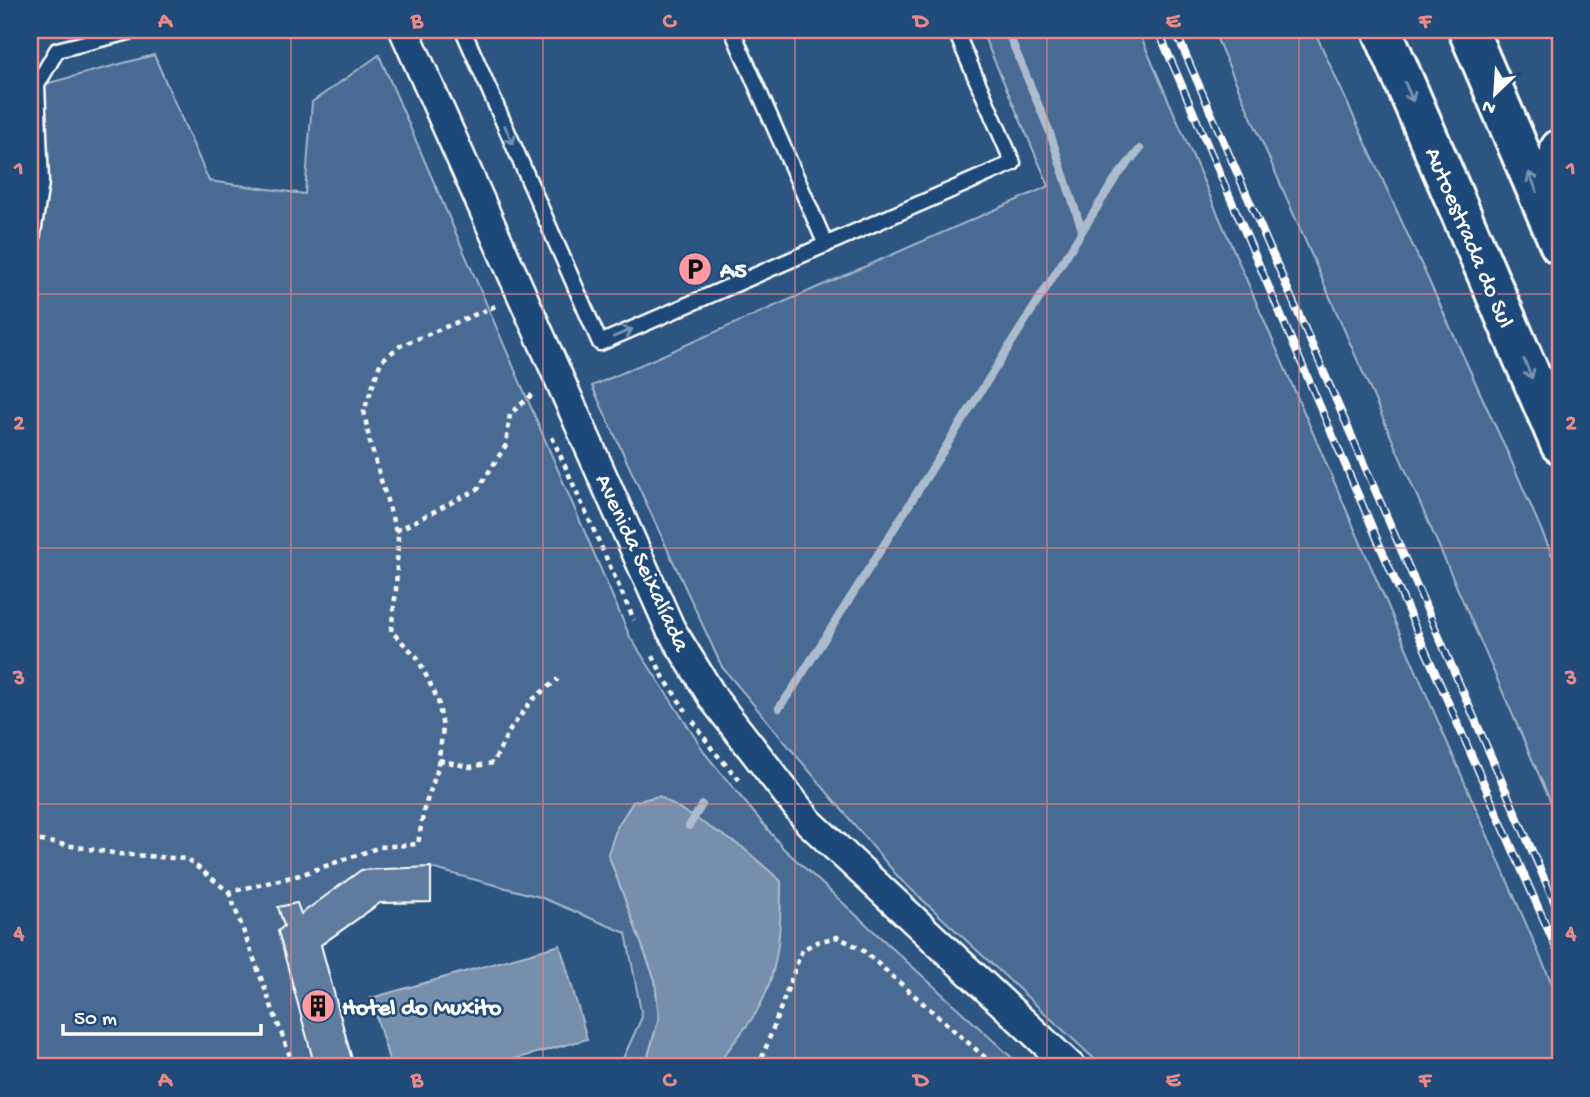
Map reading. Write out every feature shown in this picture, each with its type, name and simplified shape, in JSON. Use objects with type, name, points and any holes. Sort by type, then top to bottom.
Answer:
[{"type":"highway","name":"Autoestrada do Sul","points":[[1382,30],[1560,444]]},
{"type":"highway","points":[[1468,30],[1560,245]]},
{"type":"highway","points":[[1560,149],[1560,174]]},
{"type":"street","name":"Avenida Seixalíada","points":[[404,30],[670,628],[715,701],[810,822],[1071,1067]]},
{"type":"lane","points":[[30,252],[41,183],[37,85],[57,50],[136,30]]},
{"type":"lane","points":[[463,30],[600,343],[1013,163],[955,30]]},
{"type":"lane","points":[[732,30],[826,245]]},
{"type":"path","points":[[229,892],[300,875],[380,847],[418,844],[424,809],[439,760],[443,728],[438,700],[417,657],[391,631],[396,590],[396,531],[369,439],[364,411],[381,361],[400,346],[522,295]]},
{"type":"path","points":[[396,531],[478,489],[506,445],[510,414],[534,393]]},
{"type":"path","points":[[439,760],[470,767],[493,763],[508,733],[531,701],[558,679]]},
{"type":"path","points":[[30,839],[119,854],[187,859],[229,892],[295,1067]]},
{"type":"path","points":[[759,1067],[802,950],[817,942],[837,937],[860,948],[996,1067]]},
{"type":"path","points":[[762,1058],[766,1067]]},
{"type":"shaded area","points":[[981,30],[1138,30],[1560,1002],[1560,1067],[1103,1067],[900,879],[722,667],[592,386],[1049,186]]},
{"type":"shaded area","points":[[1213,30],[1314,30],[1510,458],[1560,573],[1560,823]]},
{"type":"shaded area","points":[[154,55],[209,181],[305,194],[312,102],[379,55],[630,637],[707,756],[783,848],[1022,1067],[717,1067],[727,1049],[756,1013],[608,854],[655,980],[659,1018],[645,1067],[619,1067],[642,1017],[626,933],[540,897],[431,868],[431,902],[380,903],[321,945],[354,1067],[30,1067],[30,88]]},
{"type":"shaded area","points":[[659,796],[742,847],[781,881],[779,932],[770,983],[755,1014],[717,1067],[645,1067],[659,1018],[655,980],[608,854],[617,827],[633,802]]},
{"type":"shaded area","points":[[560,945],[587,1039],[486,1067],[391,1067],[371,998]]},
{"type":"building","name":"Hotel do Muxito","points":[[431,867],[431,902],[380,903],[321,945],[354,1067],[315,1067],[278,931],[284,926],[278,907],[297,903],[301,914],[361,870]]},
{"type":"waterway","points":[[1007,30],[1049,130],[1082,230]]},
{"type":"waterway","points":[[779,708],[1115,179],[1140,149]]},
{"type":"waterway","points":[[689,826],[702,805]]},
{"type":"railway","points":[[1158,30],[1560,957]]},
{"type":"railway","points":[[1175,30],[1560,915]]},
{"type":"place","name":"A5","points":[[695,269]]},
{"type":"place","name":"Hotel do Muxito","points":[[318,1006]]}]
